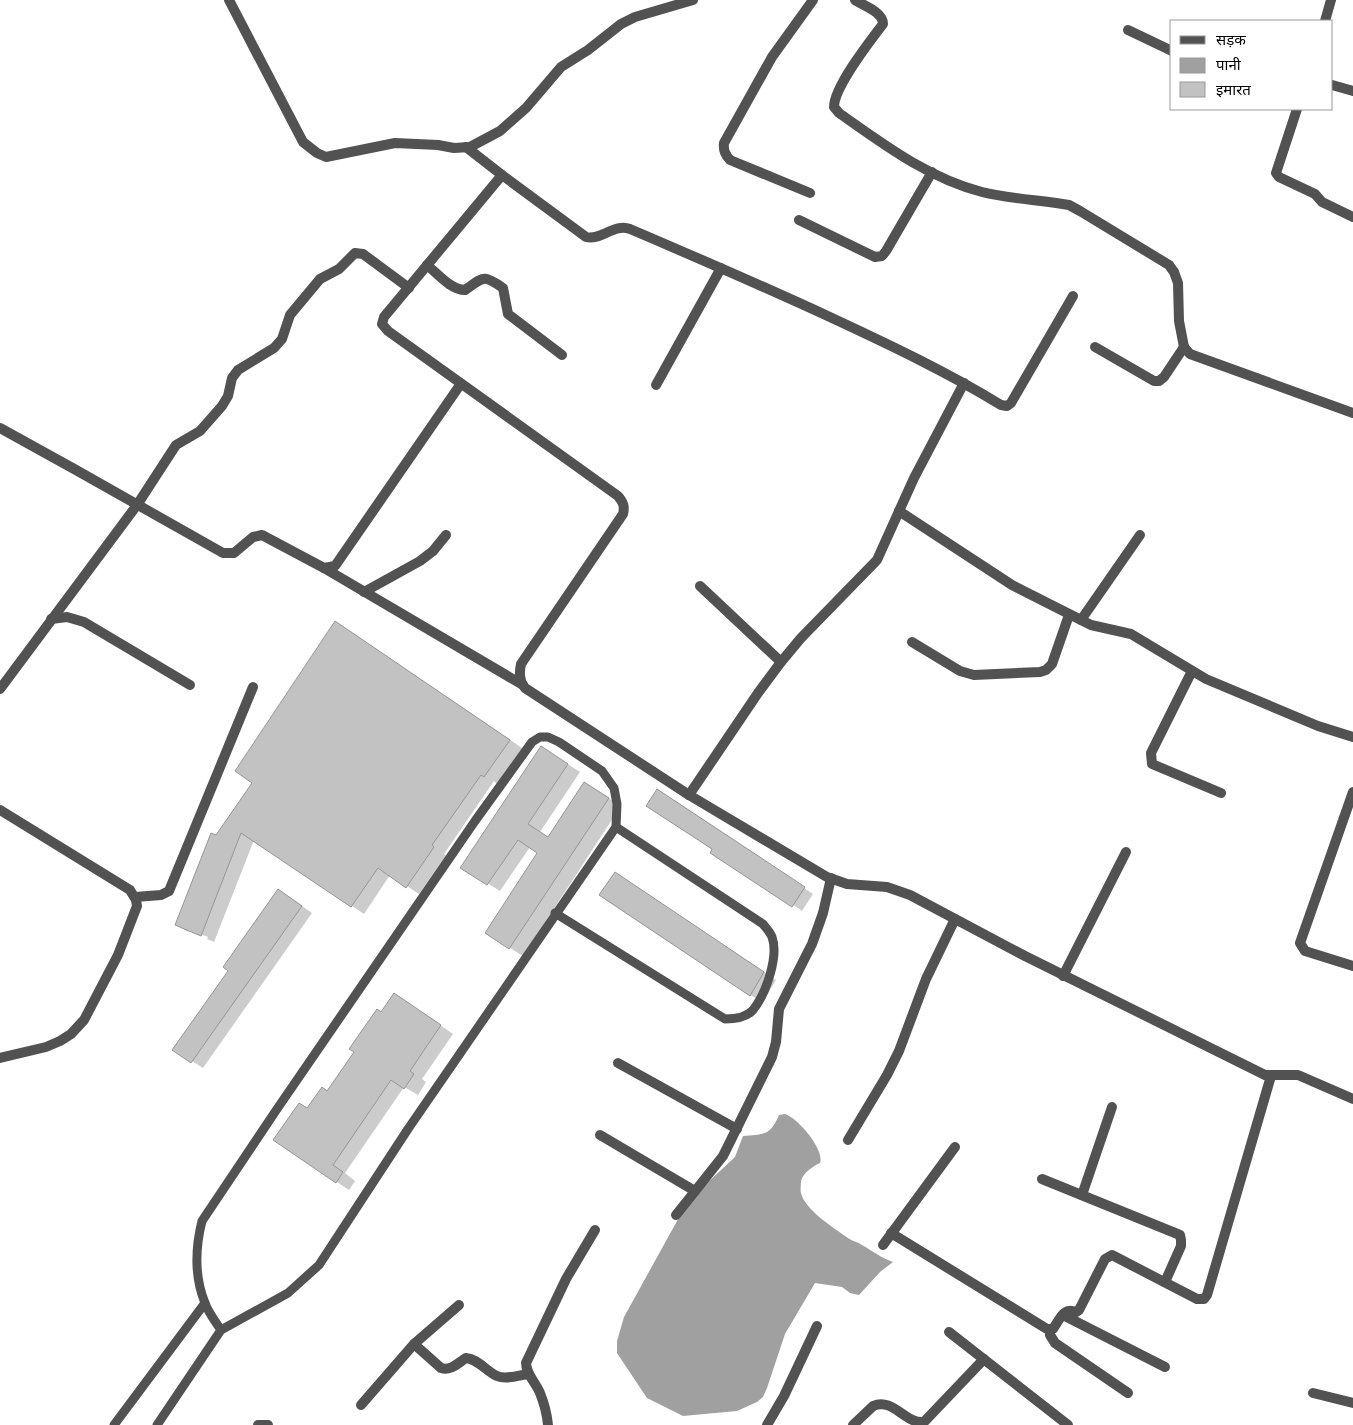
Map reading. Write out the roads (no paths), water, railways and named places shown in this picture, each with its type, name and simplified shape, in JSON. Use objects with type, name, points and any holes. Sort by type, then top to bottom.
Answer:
[{"type":"street","points":[[230,0],[303,142],[326,157],[395,143],[438,145],[454,148],[470,147],[500,131],[526,108],[562,67],[588,50],[621,24],[635,17],[693,0]]},
{"type":"street","points":[[810,193],[730,160],[726,156],[724,143],[772,57],[813,0]]},
{"type":"street","points":[[855,0],[880,14],[883,24],[857,60],[836,95],[834,107],[839,113],[898,155],[956,184],[983,192],[1069,205],[1168,265],[1174,272],[1178,283],[1179,321],[1184,347],[1190,354],[1353,413]]},
{"type":"street","points":[[1325,20],[1331,0]]},
{"type":"street","points":[[1128,30],[1170,50]]},
{"type":"street","points":[[1333,85],[1353,91]]},
{"type":"street","points":[[1297,110],[1276,173],[1279,177],[1315,194],[1322,202],[1353,217]]},
{"type":"street","points":[[466,147],[502,176],[586,237],[595,237],[618,228],[626,227],[894,346],[964,383],[1001,406],[1007,406],[1011,403],[1073,296]]},
{"type":"street","points":[[799,220],[875,257],[882,256],[932,172]]},
{"type":"street","points":[[502,176],[382,321],[384,328],[623,501],[623,514],[521,664],[520,676],[523,685]]},
{"type":"street","points":[[0,689],[136,505],[176,445],[200,431],[222,406],[228,396],[234,374],[279,344],[290,315],[320,279],[339,269],[351,256],[359,253],[409,288]]},
{"type":"street","points":[[427,265],[455,288],[462,290],[484,278],[490,279],[503,288],[508,314],[562,355]]},
{"type":"street","points":[[656,385],[721,268]]},
{"type":"street","points":[[1095,348],[1154,381],[1159,381],[1164,377],[1184,347]]},
{"type":"street","points":[[689,795],[758,693],[801,638],[877,560],[914,478],[964,383]]},
{"type":"street","points":[[324,568],[335,566],[460,384]]},
{"type":"street","points":[[0,428],[223,553],[234,553],[253,536],[262,535],[324,568],[523,685],[609,744],[689,795],[831,878],[847,884],[887,887],[899,891],[1063,976],[1265,1075],[1298,1075],[1353,1099]]},
{"type":"street","points":[[900,511],[1012,585],[1091,625],[1131,634],[1206,679],[1318,726],[1353,737]]},
{"type":"street","points":[[364,592],[420,562],[433,551],[446,535]]},
{"type":"street","points":[[1081,620],[1140,535]]},
{"type":"street","points":[[700,586],[782,662]]},
{"type":"street","points":[[912,642],[968,674],[1040,672],[1046,670],[1052,664],[1069,614]]},
{"type":"street","points":[[51,619],[67,617],[84,622],[190,685]]},
{"type":"street","points":[[1192,671],[1151,753],[1152,764],[1221,793]]},
{"type":"street","points":[[135,897],[161,895],[168,891],[253,687]]},
{"type":"street","points":[[1353,792],[1300,943],[1305,951],[1353,966]]},
{"type":"street","points":[[0,810],[130,890],[135,897],[137,906],[118,955],[84,1020],[71,1034],[60,1041],[46,1047],[0,1058]]},
{"type":"street","points":[[1063,976],[1126,852]]},
{"type":"street","points":[[676,1214],[723,1156],[772,1057],[776,1042],[779,1009],[812,944],[823,913],[831,878]]},
{"type":"street","points":[[848,1140],[887,1075],[899,1051],[926,979],[955,919]]},
{"type":"street","points":[[618,1062],[737,1129]]},
{"type":"street","points":[[1050,1329],[1068,1310],[1076,1312],[1079,1310],[1105,1259],[1112,1254],[1197,1299],[1204,1299],[1207,1295],[1271,1076]]},
{"type":"street","points":[[1082,1195],[1112,1107]]},
{"type":"street","points":[[600,1135],[695,1191]]},
{"type":"street","points":[[883,1245],[955,1147]]},
{"type":"street","points":[[1042,1179],[1180,1235],[1181,1246],[1165,1282]]},
{"type":"street","points":[[548,1425],[544,1403],[539,1390],[529,1374],[526,1363],[566,1279],[595,1230]]},
{"type":"street","points":[[891,1233],[1047,1329],[1050,1329]]},
{"type":"street","points":[[361,1405],[414,1344],[459,1305]]},
{"type":"street","points":[[1063,1315],[1165,1367]]},
{"type":"street","points":[[767,1425],[784,1396],[817,1326]]},
{"type":"street","points":[[1050,1329],[1050,1335],[1055,1343],[1128,1393]]},
{"type":"street","points":[[949,1332],[1068,1425]]},
{"type":"street","points":[[414,1344],[441,1368],[446,1370],[466,1358],[474,1360],[498,1377],[529,1374]]},
{"type":"street","points":[[853,1425],[877,1404],[887,1405],[916,1421],[924,1422],[984,1359]]},
{"type":"street","points":[[1313,1393],[1353,1403]]},
{"type":"street","points":[[258,1425],[268,1425]]},
{"type":"lane","points":[[157,1425],[221,1330],[288,1293],[318,1265],[413,1121],[616,826],[617,804],[614,788],[602,771],[554,739],[540,737],[532,742],[475,821],[202,1221],[197,1242],[197,1273],[205,1303],[221,1330]]},
{"type":"lane","points":[[555,913],[724,1019],[738,1019],[752,1011],[765,990],[772,968],[774,948],[772,936],[763,924],[616,826]]},
{"type":"lane","points":[[114,1425],[205,1303]]},
{"type":"water","points":[[785,1114],[797,1122],[809,1135],[815,1143],[820,1157],[820,1163],[809,1170],[801,1181],[801,1193],[808,1206],[848,1238],[893,1262],[880,1272],[859,1295],[850,1293],[842,1287],[815,1283],[785,1334],[767,1388],[763,1397],[757,1402],[737,1411],[683,1416],[647,1398],[617,1353],[617,1341],[624,1317],[682,1212],[706,1184],[735,1157],[743,1136],[766,1133],[773,1127],[779,1115]]}]
